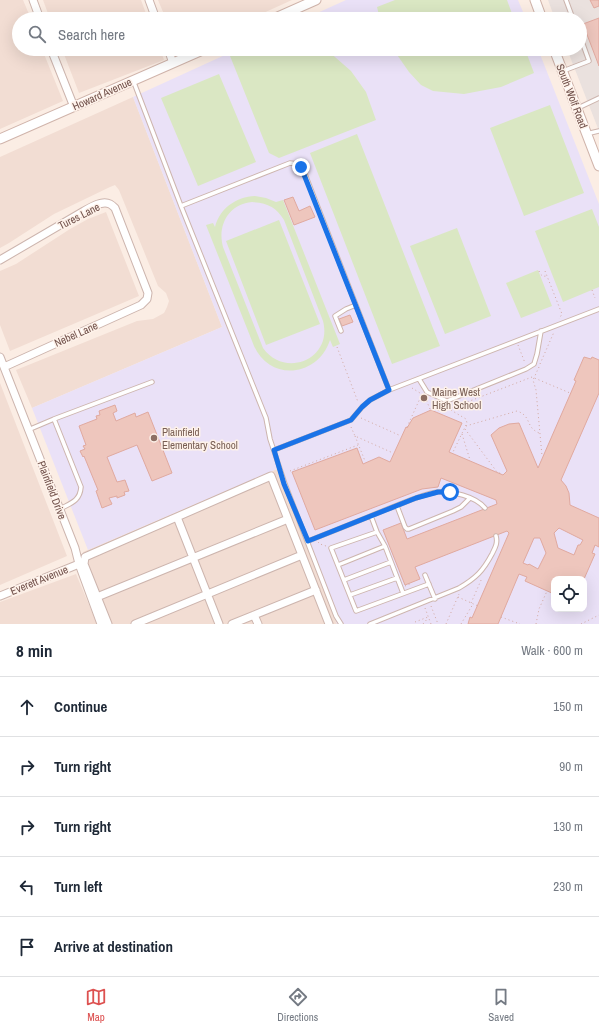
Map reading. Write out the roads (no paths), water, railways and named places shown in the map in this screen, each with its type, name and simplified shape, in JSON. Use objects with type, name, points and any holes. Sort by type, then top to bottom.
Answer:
[{"type":"street","points":[[33,0],[37,12]]},
{"type":"street","points":[[149,0],[153,12]]},
{"type":"street","points":[[289,12],[316,0]]},
{"type":"street","points":[[535,0],[539,12]]},
{"type":"street","points":[[54,56],[74,107]]},
{"type":"street","points":[[170,56],[173,63]]},
{"type":"street","name":"Howard Avenue","points":[[0,139],[189,56]]},
{"type":"street","name":"South Wolf Road","points":[[557,56],[599,166]]},
{"type":"street","name":"Tures Lane","points":[[0,260],[84,211],[103,203],[110,204],[115,208],[148,293],[147,299]]},
{"type":"street","name":"Nebel Lane","points":[[4,367],[141,305],[147,299]]},
{"type":"street","name":"Plainfield Drive","points":[[0,357],[75,548],[78,564],[102,624]]},
{"type":"street","points":[[108,624],[84,564],[85,557],[271,476],[329,624]]},
{"type":"street","points":[[177,517],[219,624]]},
{"type":"street","points":[[97,597],[288,519]]},
{"type":"street","points":[[135,624],[302,555]]},
{"type":"street","name":"Everett Avenue","points":[[0,596],[78,564]]},
{"type":"street","points":[[232,624],[316,590]]},
{"type":"street","points":[[254,615],[258,624]]},
{"type":"lane","points":[[566,0],[570,12]]},
{"type":"lane","points":[[562,71],[589,61],[587,55]]},
{"type":"lane","points":[[133,80],[181,206],[266,418],[284,484],[308,541],[336,616],[341,624]]},
{"type":"lane","points":[[577,108],[599,98]]},
{"type":"lane","points":[[586,134],[599,131]]},
{"type":"lane","points":[[181,206],[290,163],[297,164],[303,169],[389,390]]},
{"type":"lane","points":[[341,332],[335,316],[356,304]]},
{"type":"lane","points":[[274,450],[351,420],[362,407],[389,390],[599,309]]},
{"type":"lane","points":[[419,379],[427,392],[447,401],[526,369],[534,364],[538,354],[542,331]]},
{"type":"lane","points":[[28,430],[152,382]]},
{"type":"lane","points":[[54,419],[81,487],[80,493],[76,500],[60,509]]},
{"type":"lane","points":[[308,541],[416,498],[438,492],[457,493],[470,498],[485,508]]},
{"type":"lane","points":[[397,506],[406,529],[409,529],[453,511],[470,498]]},
{"type":"lane","points":[[371,516],[377,532],[385,546],[403,593]]},
{"type":"lane","points":[[377,532],[331,548],[356,610],[429,584]]},
{"type":"lane","points":[[370,624],[435,599],[467,584],[486,566],[496,544],[496,536]]},
{"type":"lane","points":[[338,565],[385,546]]},
{"type":"lane","points":[[344,580],[391,562]]},
{"type":"lane","points":[[425,575],[435,599]]},
{"type":"lane","points":[[350,595],[397,578]]},
{"type":"place","name":"Maine West High School","points":[[424,398]]},
{"type":"place","name":"Plainfield Elementary School","points":[[154,438]]}]
